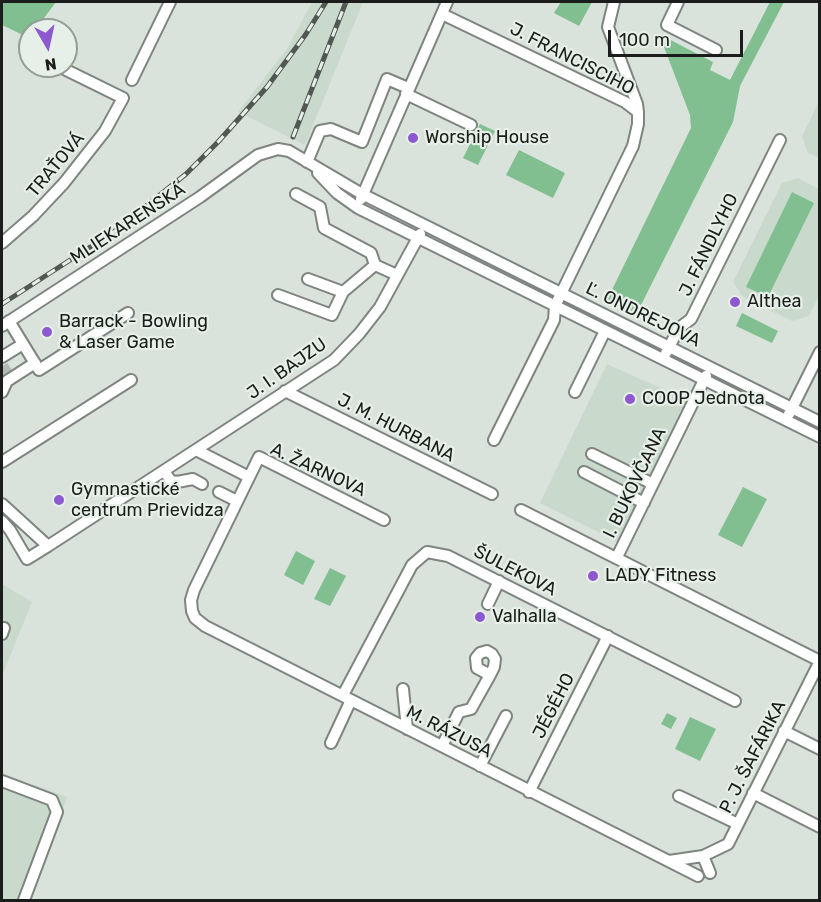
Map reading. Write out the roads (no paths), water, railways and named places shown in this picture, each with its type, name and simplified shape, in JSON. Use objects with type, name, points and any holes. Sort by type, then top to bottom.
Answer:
[{"type":"street","points":[[132,80],[170,2]]},
{"type":"street","points":[[358,208],[381,150],[447,2]]},
{"type":"street","points":[[614,2],[608,27],[638,112]]},
{"type":"street","points":[[678,2],[667,25],[716,50]]},
{"type":"street","name":"J. FRANCISCIHO","points":[[442,14],[625,102],[638,112],[633,146],[561,293]]},
{"type":"street","name":"TRAŤOVÁ","points":[[2,243],[33,216],[64,183],[105,131],[123,98],[78,76]]},
{"type":"street","points":[[362,142],[387,79],[471,125]]},
{"type":"street","points":[[307,162],[320,131],[331,129],[381,150]]},
{"type":"street","name":"J. FÁNDLYHO","points":[[663,360],[680,328],[691,320],[780,140]]},
{"type":"street","name":"Ľ. ONDREJOVA","points":[[272,150],[284,150],[362,194],[819,422]]},
{"type":"street","name":"MLIEKARENSKÁ","points":[[5,324],[200,197],[258,155],[272,150]]},
{"type":"street","name":"Ľ. ONDREJOVA","points":[[307,162],[337,193],[358,208],[819,437]]},
{"type":"street","points":[[296,194],[320,207],[324,228],[371,253],[375,265],[398,275]]},
{"type":"street","points":[[418,238],[425,226]]},
{"type":"street","name":"J. I. BAJZU","points":[[2,521],[27,558],[334,360],[359,334],[380,307],[418,238]]},
{"type":"street","points":[[278,295],[332,315],[342,292],[375,265]]},
{"type":"street","points":[[308,279],[342,292]]},
{"type":"street","name":"Ľ. ONDREJOVA","points":[[555,306],[561,293]]},
{"type":"street","points":[[494,440],[554,320],[555,306]]},
{"type":"street","points":[[5,324],[23,344],[39,370],[128,313]]},
{"type":"street","points":[[575,392],[605,331]]},
{"type":"street","points":[[2,392],[5,367],[23,344]]},
{"type":"street","points":[[786,421],[819,352]]},
{"type":"street","points":[[5,367],[35,363]]},
{"type":"street","name":"Ľ. ONDREJOVA","points":[[704,380],[710,367]]},
{"type":"street","points":[[2,462],[131,380]]},
{"type":"street","name":"I. BUKOVČANA","points":[[704,380],[617,557],[819,661]]},
{"type":"street","name":"J. M. HURBANA","points":[[285,391],[492,494]]},
{"type":"street","points":[[196,450],[249,477]]},
{"type":"street","points":[[592,454],[653,484]]},
{"type":"street","name":"A. ŽARNOVA","points":[[192,611],[191,600],[194,590],[259,457],[384,520]]},
{"type":"street","points":[[164,471],[171,481],[197,482]]},
{"type":"street","points":[[584,472],[644,503]]},
{"type":"street","points":[[219,492],[237,501]]},
{"type":"street","points":[[4,509],[48,546]]},
{"type":"street","points":[[521,510],[617,557]]},
{"type":"street","name":"ŠULEKOVA","points":[[347,698],[412,565],[427,552],[448,556],[735,701]]},
{"type":"street","points":[[488,604],[499,581]]},
{"type":"street","name":"M. RÁZUSA","points":[[192,611],[195,618],[205,626],[698,876]]},
{"type":"street","name":"JÉGÉHO","points":[[529,792],[608,636]]},
{"type":"street","name":"P. J. ŠAFÁRIKA","points":[[669,861],[703,856],[728,844],[819,661]]},
{"type":"street","points":[[442,746],[459,712],[471,709],[490,675]]},
{"type":"street","points":[[403,689],[407,729]]},
{"type":"street","points":[[331,743],[347,698]]},
{"type":"street","points":[[480,766],[506,716]]},
{"type":"street","points":[[784,731],[819,749]]},
{"type":"street","points":[[2,781],[52,800],[57,812],[24,900]]},
{"type":"street","points":[[753,794],[819,827]]},
{"type":"street","points":[[679,796],[738,824]]},
{"type":"street","points":[[703,856],[710,873]]},
{"type":"tunnel","points":[[3,366],[8,373]]},
{"type":"railway","points":[[2,304],[115,231],[186,174],[267,87],[306,34],[326,2]]},
{"type":"railway","points":[[293,137],[346,2]]},
{"type":"place","name":"Worship House","points":[[413,138]]},
{"type":"place","name":"Althea","points":[[735,302]]},
{"type":"place","name":"Barrack - Bowling & Laser Game","points":[[47,332]]},
{"type":"place","name":"COOP Jednota","points":[[630,399]]},
{"type":"place","name":"Gymnastické centrum Prievidza","points":[[59,500]]},
{"type":"place","name":"LADY Fitness","points":[[593,576]]},
{"type":"place","name":"Valhalla","points":[[480,617]]}]
